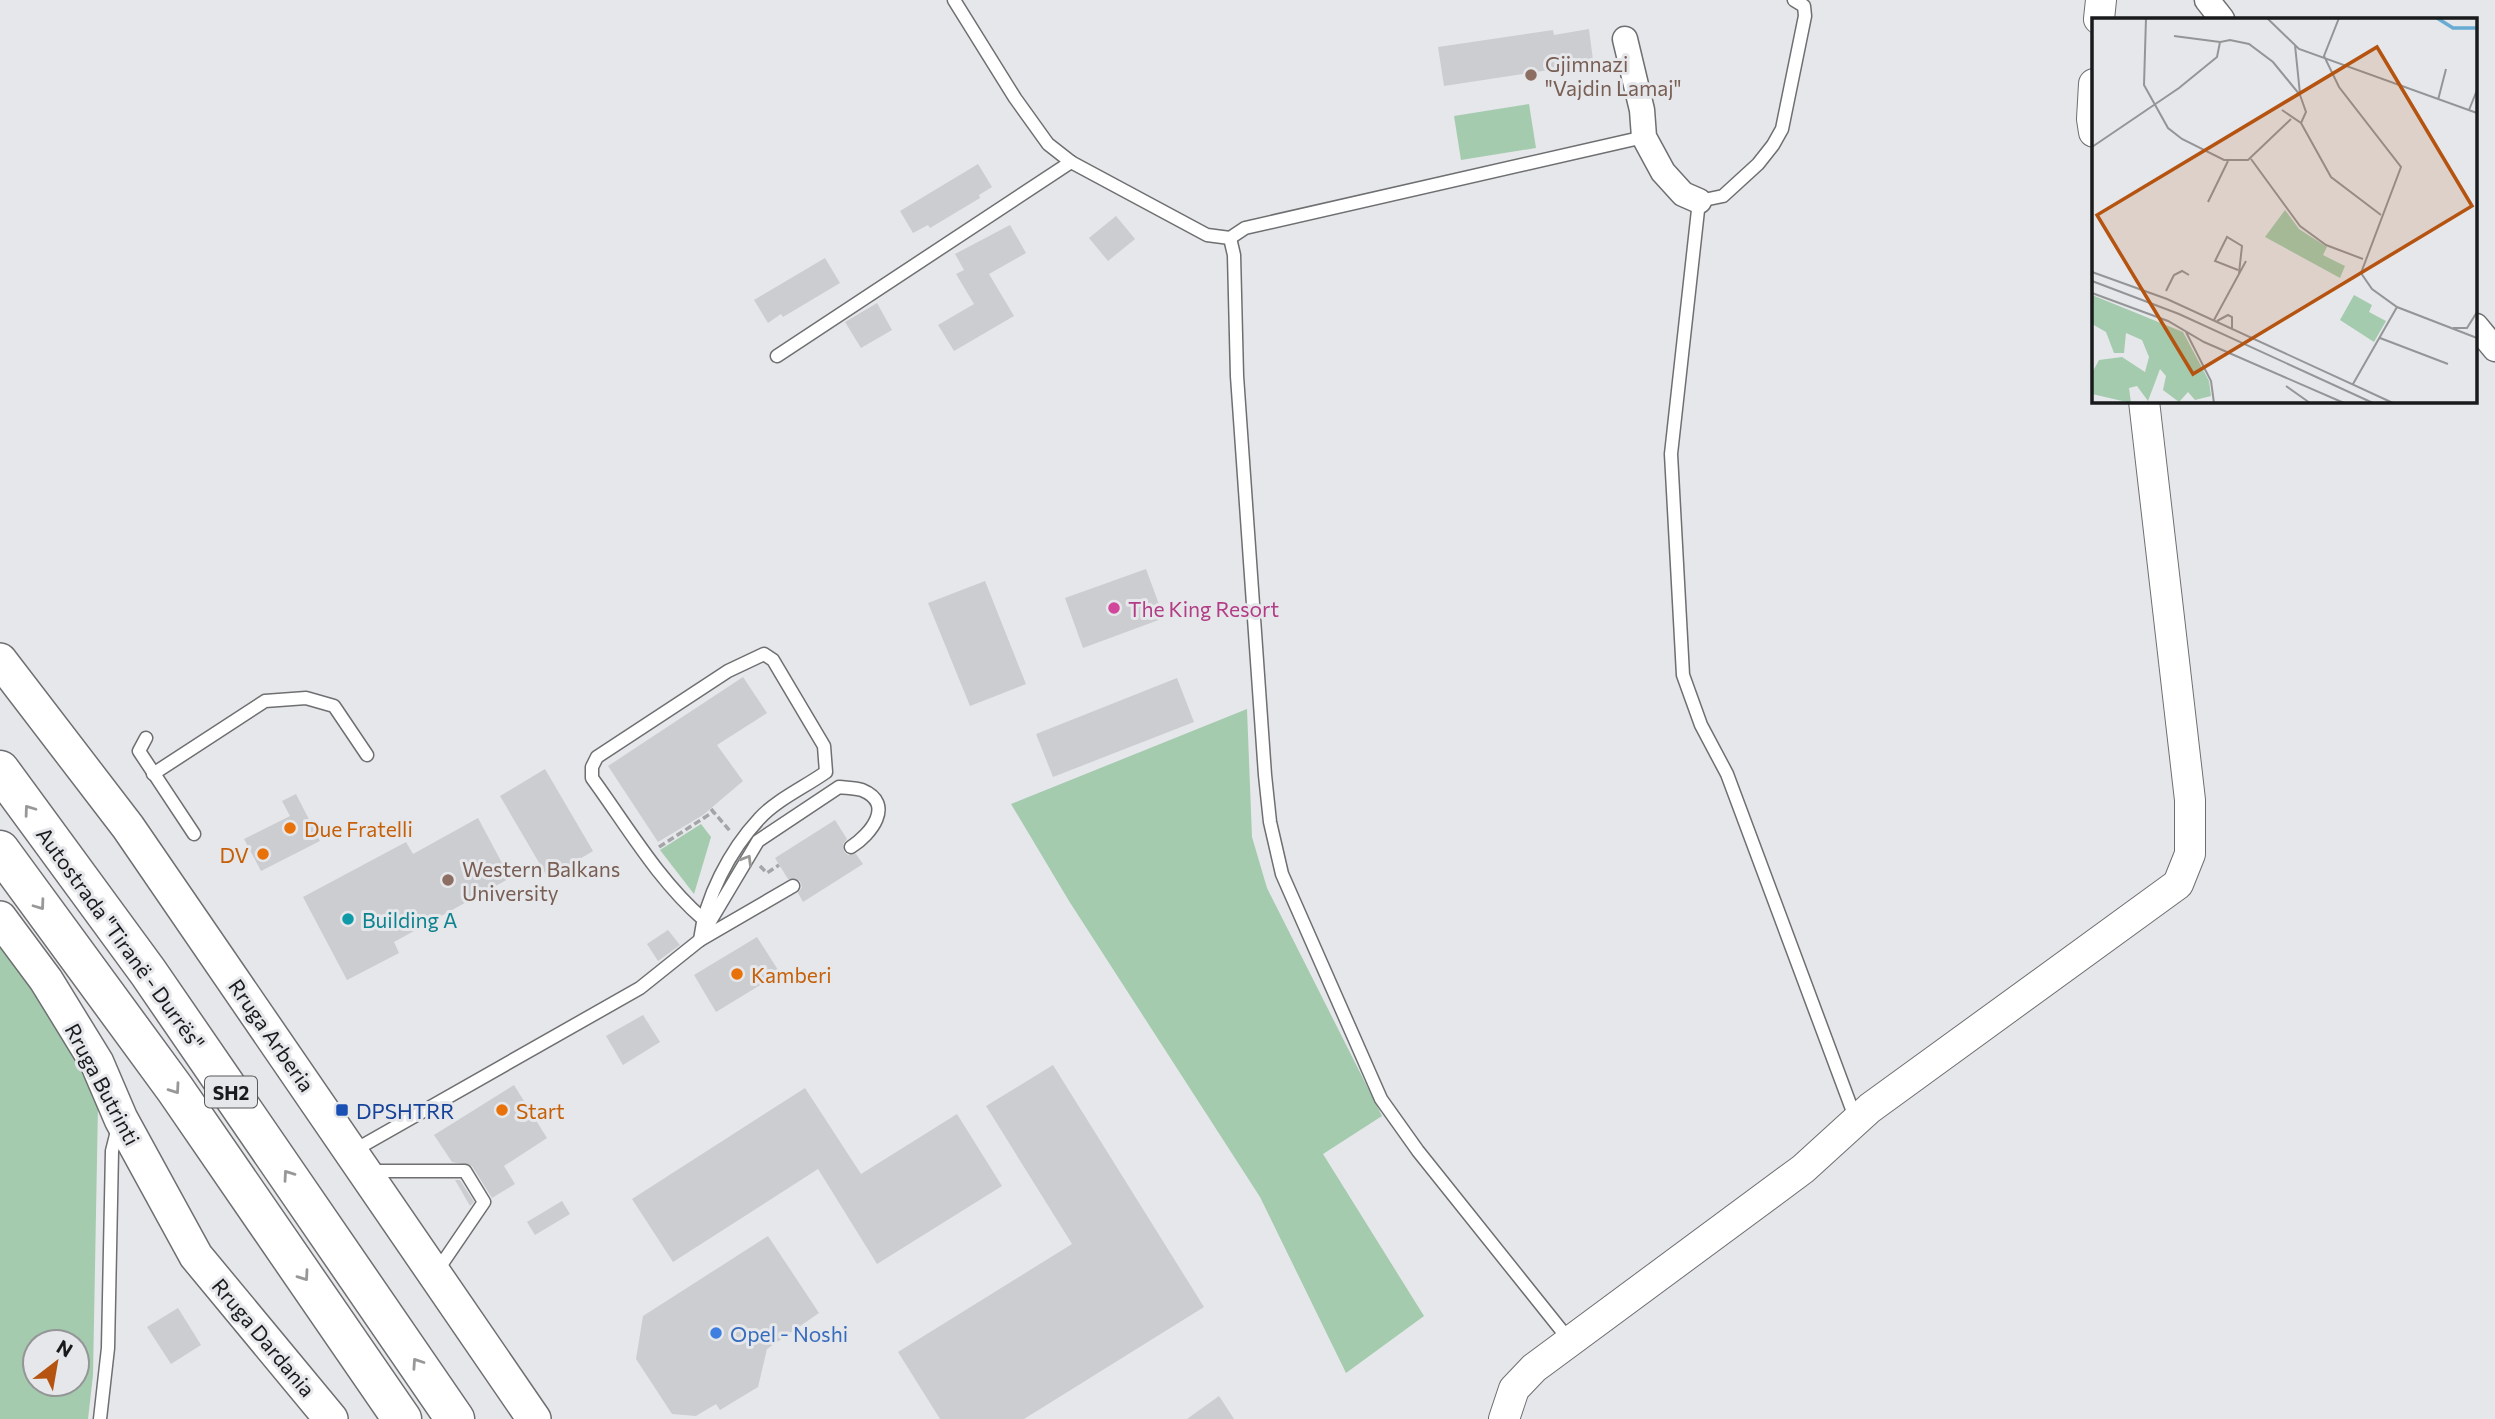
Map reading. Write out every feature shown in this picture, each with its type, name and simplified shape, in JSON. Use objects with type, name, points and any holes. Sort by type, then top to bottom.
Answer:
[{"type":"highway","name":"Autostrada \"Tiranë - Durrës\"","points":[[0,770],[156,984],[455,1419]]},
{"type":"highway","name":"SH2","points":[[0,850],[175,1089],[402,1419]]},
{"type":"main road","name":"Rruga Arberia","points":[[0,660],[128,827],[534,1419]]},
{"type":"main road","name":"Rruga Butrinti","points":[[0,918],[46,980],[97,1063],[121,1119],[196,1256]]},
{"type":"main road","name":"Rruga Dardania","points":[[196,1256],[331,1419]]},
{"type":"street","points":[[2099,18],[2101,0]]},
{"type":"street","points":[[2207,0],[2221,18]]},
{"type":"street","points":[[1625,39],[1642,110],[1644,137],[1662,172],[1683,194],[1699,201]]},
{"type":"street","points":[[2478,328],[2495,349]]},
{"type":"street","points":[[1504,1419],[1507,1403],[1520,1383],[1570,1342],[1803,1169],[1857,1120],[2178,884],[2190,854],[2188,786],[2144,402]]},
{"type":"lane","points":[[954,0],[1015,98],[1048,144],[1071,162],[1207,234],[1230,238],[1245,228],[1644,137]]},
{"type":"lane","points":[[1805,2],[1805,16],[1782,129],[1758,164],[1741,182],[1723,196],[1699,201],[1671,454],[1683,675],[1701,725],[1727,774],[1857,1120]]},
{"type":"lane","points":[[778,356],[1071,162]]},
{"type":"lane","points":[[1230,238],[1234,255],[1237,376],[1265,775],[1270,822],[1282,874],[1381,1099],[1418,1151],[1570,1342]]},
{"type":"lane","points":[[700,940],[703,919],[735,850],[760,817],[826,772],[824,746],[773,660],[764,654],[728,671],[597,757],[592,767],[592,778],[679,898],[703,919]]},
{"type":"lane","points":[[153,774],[265,701],[306,698],[334,706],[366,755]]},
{"type":"lane","points":[[146,738],[139,751],[194,834]]},
{"type":"lane","points":[[700,940],[758,842],[839,787],[864,790],[877,804],[878,818],[868,836],[851,847]]},
{"type":"lane","points":[[359,1161],[640,988],[700,940],[793,886]]},
{"type":"lane","points":[[100,1419],[108,1348],[112,1151],[121,1119]]},
{"type":"lane","points":[[359,1161],[465,1171],[484,1202],[435,1274]]},
{"type":"path","points":[[647,854],[713,812]]},
{"type":"green space","points":[[1529,104],[1536,148],[1461,160],[1454,116]]},
{"type":"green space","points":[[1247,709],[1252,837],[1267,888],[1382,1116],[1323,1154],[1424,1316],[1346,1373],[1260,1197],[1069,901],[1011,804]]},
{"type":"green space","points":[[701,824],[711,837],[694,894],[660,850]]},
{"type":"green space","points":[[0,939],[43,997],[98,1105],[91,1393],[91,1328],[21,1328],[21,1398],[90,1398],[88,1419],[0,1419]]},
{"type":"building","points":[[1589,29],[1594,68],[1556,73],[1556,69],[1444,86],[1438,47],[1553,30],[1554,35]]},
{"type":"building","points":[[978,164],[992,187],[979,195],[980,198],[930,228],[928,225],[913,233],[900,211]]},
{"type":"building","points":[[1116,216],[1135,239],[1108,261],[1089,238]]},
{"type":"building","points":[[1010,225],[1026,253],[989,274],[1014,316],[954,351],[938,325],[974,304],[956,274],[964,270],[955,254]]},
{"type":"building","points":[[825,258],[840,283],[768,323],[754,300]]},
{"type":"building","points":[[877,303],[892,330],[861,348],[845,322]]},
{"type":"building","name":"The King Resort","points":[[1146,569],[1164,618],[1083,648],[1065,598]]},
{"type":"building","points":[[985,581],[1026,684],[970,706],[928,603]]},
{"type":"building","points":[[743,677],[767,713],[717,745],[743,781],[703,815],[658,842],[608,766]]},
{"type":"building","points":[[1177,678],[1194,722],[1053,777],[1036,734]]},
{"type":"building","points":[[545,769],[593,851],[548,878],[500,796]]},
{"type":"building","name":"Due Fratelli","points":[[296,794],[320,841],[261,871],[244,839],[290,816],[282,801]]},
{"type":"building","points":[[478,818],[510,878],[394,942],[399,953],[347,980],[303,897],[406,842],[413,854]]},
{"type":"building","points":[[835,820],[847,839],[843,844],[844,852],[848,855],[856,854],[863,864],[803,902],[798,893],[802,887],[800,881],[788,879],[775,858]]},
{"type":"building","points":[[668,930],[680,945],[658,961],[647,944]]},
{"type":"building","name":"Kamberi","points":[[757,937],[780,973],[716,1012],[694,975]]},
{"type":"building","points":[[643,1015],[660,1042],[623,1065],[606,1036]]},
{"type":"building","points":[[1053,1065],[1204,1307],[1024,1419],[940,1419],[898,1352],[1072,1244],[986,1106]]},
{"type":"building","name":"Start","points":[[514,1085],[547,1138],[504,1166],[515,1184],[492,1198],[472,1166],[452,1162],[434,1135]]},
{"type":"building","points":[[805,1088],[861,1174],[957,1114],[1002,1186],[877,1264],[818,1169],[673,1262],[632,1199]]},
{"type":"building","points":[[455,1180],[460,1180],[474,1202],[470,1206]]},
{"type":"building","points":[[562,1201],[570,1214],[535,1235],[527,1222]]},
{"type":"building","name":"Opel - Noshi","points":[[768,1236],[819,1313],[767,1349],[758,1387],[720,1410],[716,1404],[696,1416],[672,1414],[636,1359],[643,1316]]},
{"type":"building","points":[[178,1308],[201,1345],[171,1364],[147,1327]]},
{"type":"building","points":[[1219,1396],[1234,1419],[1187,1419]]},
{"type":"place","name":"Gjimnazi \"Vajdin Lamaj\"","points":[[1531,75]]},
{"type":"place","name":"The King Resort","points":[[1114,608]]},
{"type":"place","name":"Due Fratelli","points":[[290,828]]},
{"type":"place","name":"DV","points":[[263,854]]},
{"type":"place","name":"Western Balkans University","points":[[448,880]]},
{"type":"place","name":"Building A","points":[[348,919]]},
{"type":"place","name":"Kamberi","points":[[737,974]]},
{"type":"place","name":"DPSHTRR","points":[[342,1110]]},
{"type":"place","name":"Start","points":[[502,1110]]},
{"type":"place","name":"Opel - Noshi","points":[[716,1333]]}]
